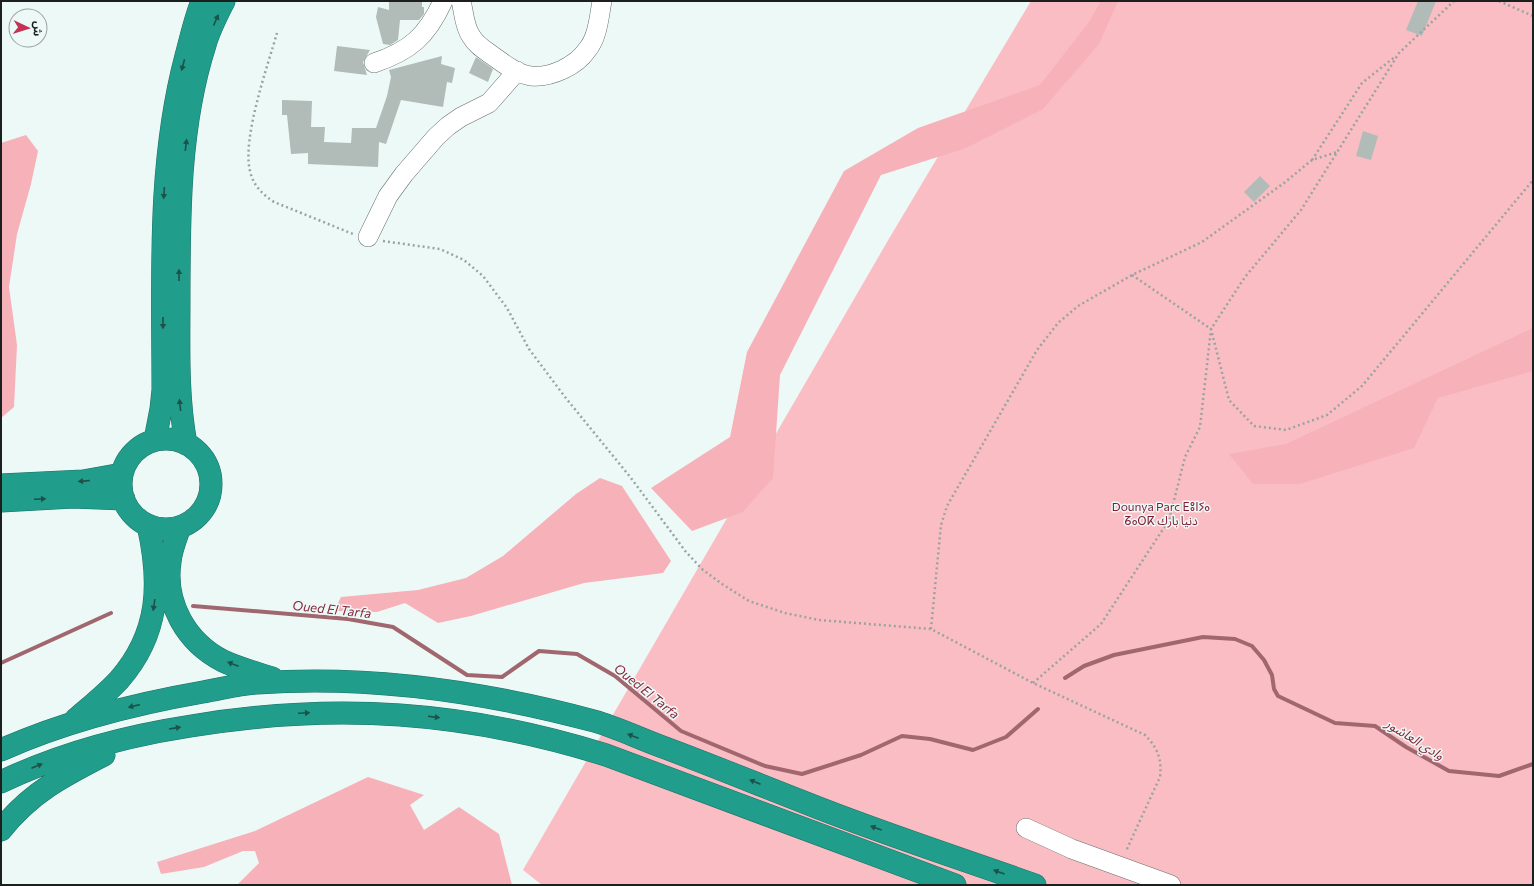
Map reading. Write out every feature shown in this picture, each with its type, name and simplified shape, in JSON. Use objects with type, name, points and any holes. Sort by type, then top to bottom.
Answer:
[{"type":"highway","points":[[155,440],[162,409],[163,390],[163,216],[168,151],[176,94],[202,1]]},
{"type":"highway","points":[[186,444],[179,389],[179,226],[184,164],[195,78],[205,44],[224,1]]},
{"type":"highway","points":[[155,440],[174,440],[186,444],[202,457],[210,477],[211,487],[204,507],[198,516],[180,527],[161,528],[148,525],[138,519],[130,510],[124,499],[122,474],[127,463],[134,453],[144,445],[155,440]]},
{"type":"highway","points":[[1,485],[83,481],[122,474]]},
{"type":"highway","points":[[1,502],[73,497],[124,499]]},
{"type":"highway","points":[[74,721],[119,680],[141,646],[149,627],[157,588],[156,568],[148,525]]},
{"type":"highway","points":[[180,527],[170,561],[169,575],[170,593],[175,610],[183,626],[208,652],[224,661],[283,681]]},
{"type":"highway","points":[[1,750],[37,734],[74,721],[174,697],[253,683],[283,681],[377,683],[464,694],[534,706],[598,722],[735,773],[808,804],[1035,885]]},
{"type":"highway","points":[[1,782],[51,760],[142,734],[251,717],[323,712],[395,714],[466,721],[501,727],[572,744],[606,754],[955,885]]},
{"type":"highway","points":[[1,830],[23,805],[49,785],[142,734]]},
{"type":"street","points":[[374,63],[406,50],[429,25],[443,1]]},
{"type":"street","points":[[461,1],[470,35],[482,48],[517,72],[531,76],[546,75],[575,62],[588,50],[596,32],[602,1]]},
{"type":"street","points":[[368,237],[377,216],[392,191],[404,174],[436,137],[461,117],[489,103],[517,72]]},
{"type":"street","points":[[1026,828],[1072,849],[1171,885]]},
{"type":"path","points":[[931,629],[941,525],[947,506],[1037,350],[1058,323],[1078,306],[1132,276],[1202,242],[1284,183],[1312,160],[1362,84],[1399,53],[1454,1]]},
{"type":"path","points":[[1499,1],[1533,16]]},
{"type":"path","points":[[277,33],[250,132],[248,160],[253,180],[264,196],[274,202],[354,234],[410,246],[440,249],[464,260],[483,276],[507,308],[529,349],[565,398],[631,478],[686,552],[703,570],[749,601],[785,613],[820,620],[931,629],[1033,683],[1145,735],[1154,744],[1159,754],[1162,766],[1160,778],[1119,866]]},
{"type":"path","points":[[1033,683],[1101,624],[1169,520],[1185,457],[1200,427],[1212,329],[1245,276],[1301,210],[1399,53]]},
{"type":"path","points":[[1312,160],[1338,152]]},
{"type":"path","points":[[1132,276],[1212,329],[1229,400],[1254,426],[1286,430],[1327,415],[1362,386],[1533,180]]},
{"type":"green space","name":"Dounya Parc ⴹⵓⵏⵢⴰ ⵒⴰⵔⴽ دنيا بارك","points":[[1031,1],[1533,1],[1533,885],[542,885],[523,870],[890,237]]},
{"type":"shaded area","points":[[1101,1],[1118,1],[1099,44],[1043,109],[966,148],[881,175],[780,375],[773,478],[743,512],[692,531],[651,488],[730,437],[747,352],[844,171],[918,128],[1040,85],[1089,22]]},
{"type":"shaded area","points":[[26,135],[38,151],[31,184],[17,234],[9,287],[17,345],[14,407],[1,418],[1,143]]},
{"type":"shaded area","points":[[1533,328],[1533,371],[1438,398],[1414,448],[1300,484],[1253,484],[1229,454],[1286,444]]},
{"type":"shaded area","points":[[600,478],[622,486],[671,561],[663,573],[584,583],[471,616],[438,623],[405,603],[377,612],[334,611],[341,597],[418,590],[466,578],[503,556],[576,494]]},
{"type":"shaded area","points":[[368,777],[424,795],[410,805],[424,830],[459,807],[499,834],[512,885],[237,885],[259,863],[255,851],[243,851],[204,867],[161,874],[157,862],[255,831]]},
{"type":"building","points":[[389,1],[422,1],[422,7],[424,7],[424,14],[419,20],[400,20],[398,40],[390,45],[383,44],[376,17],[378,7],[389,10]]},
{"type":"building","points":[[1418,1],[1436,1],[1422,36],[1406,30]]},
{"type":"building","points":[[337,46],[370,50],[363,62],[367,75],[334,71]]},
{"type":"building","points":[[442,56],[441,64],[455,68],[452,83],[447,82],[443,107],[401,100],[386,144],[379,142],[378,167],[308,164],[308,153],[291,154],[287,115],[282,115],[282,100],[312,101],[311,127],[325,127],[324,142],[351,143],[352,128],[376,128],[387,96],[391,77],[389,70]]},
{"type":"building","points":[[476,57],[493,69],[488,82],[469,73]]},
{"type":"building","points":[[1363,131],[1378,136],[1371,160],[1356,156]]},
{"type":"building","points":[[1260,176],[1270,186],[1254,202],[1244,192]]},
{"type":"waterway","name":"Oued El Tarfa","points":[[193,606],[348,619],[393,627],[467,675],[502,677],[539,651],[577,654],[615,676],[681,731],[765,766],[802,774],[861,755],[902,736],[930,739],[973,750],[1006,737],[1038,709]]},
{"type":"waterway","name":"Oued El Tarfa","points":[[1,663],[111,613]]},
{"type":"waterway","name":"وادي العاشور","points":[[1065,678],[1084,666],[1114,655],[1203,637],[1235,639],[1252,646],[1264,660],[1272,675],[1274,689],[1278,696],[1335,723],[1375,726],[1406,747],[1449,771],[1499,776],[1533,764]]}]
